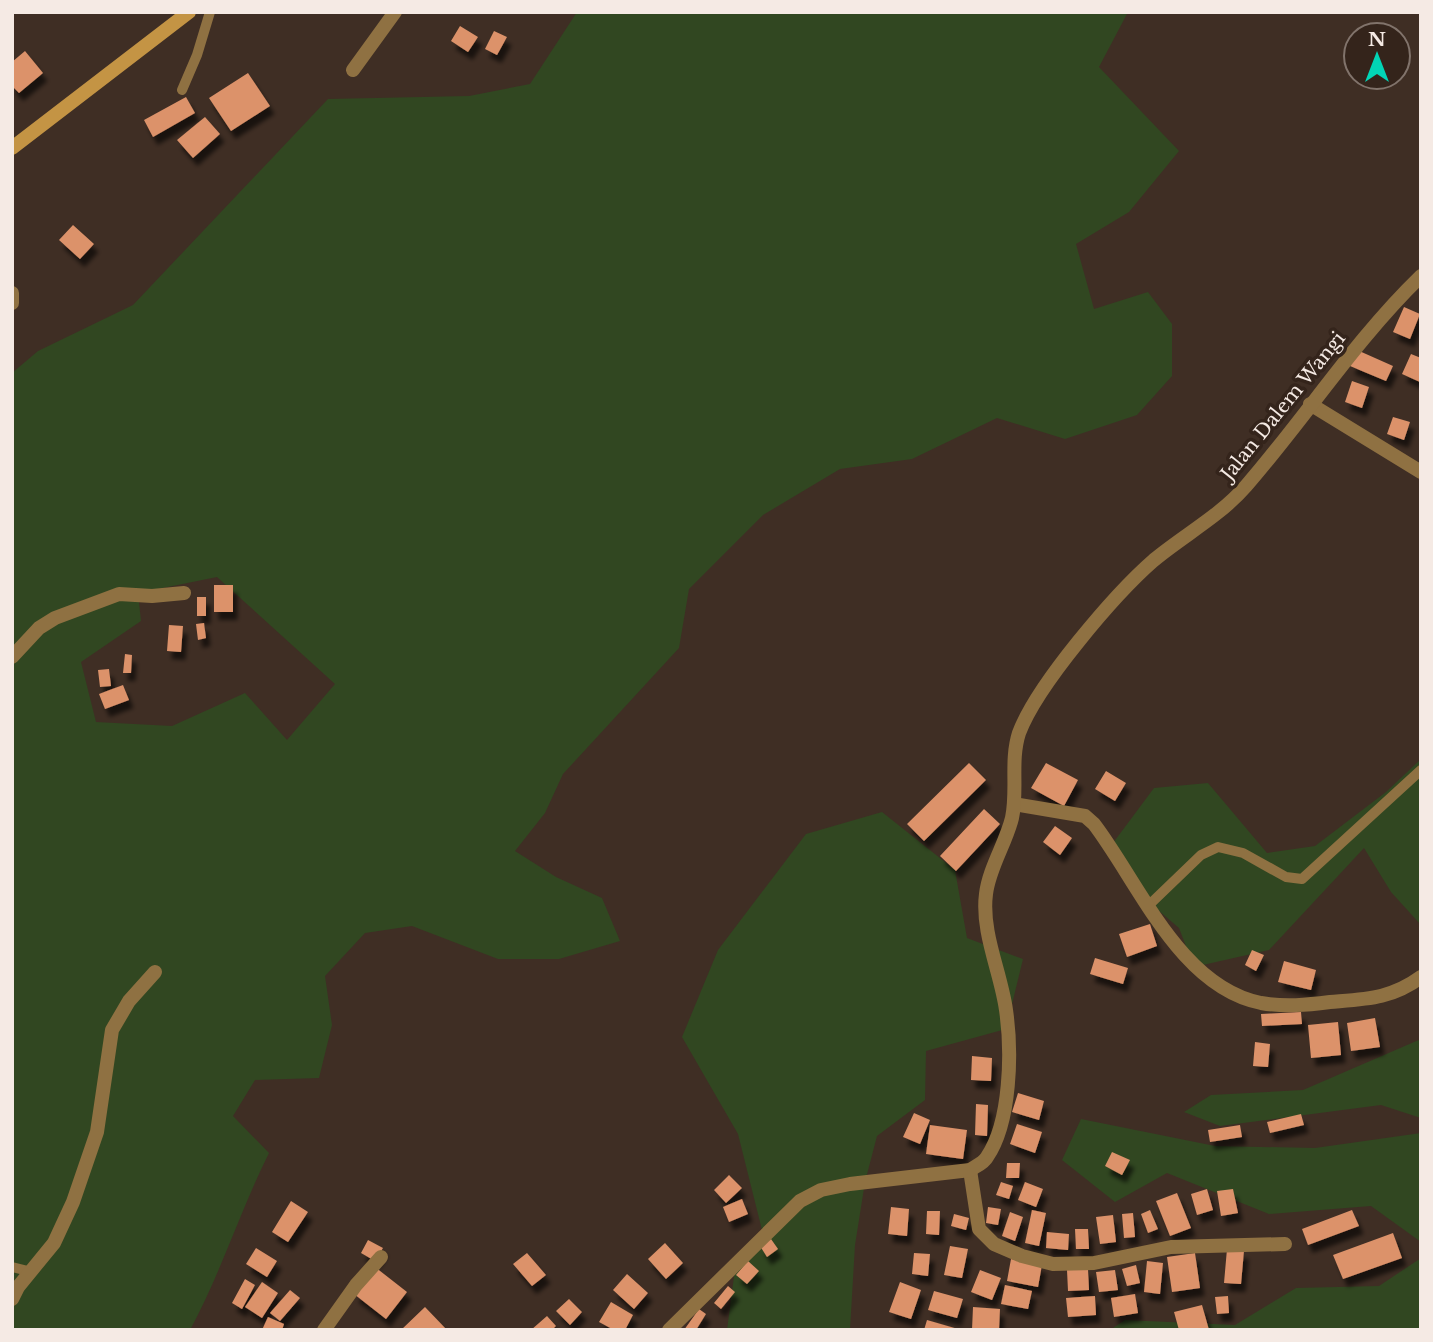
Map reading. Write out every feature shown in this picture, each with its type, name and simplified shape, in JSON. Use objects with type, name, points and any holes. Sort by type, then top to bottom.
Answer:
[{"type":"main road","points":[[12,148],[189,12]]},
{"type":"street","points":[[353,70],[395,12]]},
{"type":"street","name":"Jalan Dalem Wangi","points":[[970,1170],[986,1160],[996,1142],[1005,1103],[1009,1060],[1006,1011],[988,924],[986,894],[1014,804],[1014,756],[1019,734],[1029,711],[1087,631],[1141,572],[1245,487],[1398,298],[1421,275]]},
{"type":"street","points":[[12,293],[12,303]]},
{"type":"street","points":[[1310,404],[1421,472]]},
{"type":"street","points":[[12,657],[39,628],[55,618],[119,594],[152,596],[184,593]]},
{"type":"street","points":[[1014,804],[1085,816],[1109,843],[1148,906],[1187,958],[1229,991],[1259,1003],[1290,1006],[1373,999],[1400,992],[1421,977]]},
{"type":"street","points":[[12,1299],[18,1287],[54,1243],[73,1202],[97,1132],[112,1030],[129,1001],[155,972]]},
{"type":"street","points":[[669,1330],[800,1201],[821,1190],[850,1184],[970,1170],[979,1229],[994,1244],[1043,1261],[1094,1263],[1171,1247],[1285,1244]]},
{"type":"street","points":[[324,1330],[356,1285],[381,1257]]},
{"type":"lane","points":[[182,90],[197,55],[210,12]]},
{"type":"lane","points":[[1148,906],[1201,855],[1218,847],[1243,853],[1286,877],[1302,879],[1421,771]]},
{"type":"lane","points":[[12,1267],[32,1272]]},
{"type":"green space","points":[[577,12],[1128,12],[1099,67],[1179,151],[1129,212],[1076,244],[1094,309],[1148,292],[1172,324],[1172,376],[1137,415],[1065,439],[997,418],[912,459],[840,469],[763,515],[689,589],[679,648],[563,774],[545,813],[515,851],[556,877],[602,898],[620,941],[559,959],[498,959],[412,926],[365,933],[325,976],[332,1025],[319,1078],[255,1080],[233,1116],[269,1153],[190,1330],[12,1330],[12,373],[38,351],[133,305],[328,99],[469,96],[530,84]],"holes":[[[217,577],[335,684],[287,740],[245,693],[172,726],[96,722],[81,662],[141,621],[138,593]]]},
{"type":"green space","points":[[1421,759],[1421,925],[1391,892],[1364,848],[1269,950],[1194,967],[1179,928],[1137,892],[1113,843],[1154,788],[1208,783],[1267,853],[1315,846],[1386,792]]},
{"type":"green space","points":[[882,812],[955,870],[967,938],[1023,959],[1006,1029],[926,1051],[925,1100],[877,1136],[865,1182],[855,1245],[850,1330],[727,1330],[735,1269],[762,1230],[738,1134],[682,1037],[718,950],[806,834]]},
{"type":"green space","points":[[1421,1039],[1421,1118],[1381,1105],[1220,1126],[1184,1112],[1211,1095],[1303,1090]]},
{"type":"green space","points":[[1081,1119],[1215,1146],[1315,1148],[1421,1133],[1421,1242],[1371,1206],[1269,1214],[1167,1173],[1115,1202],[1062,1160]]},
{"type":"green space","points":[[1421,1258],[1421,1330],[1110,1330],[1125,1320],[1235,1325],[1296,1288],[1379,1286]]},
{"type":"building","points":[[460,26],[478,37],[468,52],[451,41]]},
{"type":"building","points":[[494,31],[507,37],[497,55],[485,49]]},
{"type":"building","points":[[25,51],[43,73],[19,93],[12,86],[12,62]]},
{"type":"building","points":[[248,73],[270,106],[231,131],[209,98]]},
{"type":"building","points":[[186,97],[195,113],[153,137],[144,120]]},
{"type":"building","points":[[205,117],[220,134],[193,158],[177,140]]},
{"type":"building","points":[[73,225],[94,244],[80,259],[59,240]]},
{"type":"building","points":[[1404,307],[1420,314],[1410,339],[1393,332]]},
{"type":"building","points":[[1357,350],[1393,366],[1386,381],[1350,366]]},
{"type":"building","points":[[1411,354],[1421,358],[1420,382],[1402,374]]},
{"type":"building","points":[[1352,381],[1369,387],[1362,408],[1345,402]]},
{"type":"building","points":[[1393,417],[1410,422],[1404,440],[1387,434]]},
{"type":"building","points":[[214,585],[233,585],[233,612],[214,612]]},
{"type":"building","points":[[197,597],[206,597],[206,616],[197,616]]},
{"type":"building","points":[[204,623],[206,638],[198,640],[196,624]]},
{"type":"building","points":[[169,625],[183,626],[181,652],[167,651]]},
{"type":"building","points":[[125,654],[132,655],[131,673],[123,673]]},
{"type":"building","points":[[109,669],[111,686],[100,687],[98,670]]},
{"type":"building","points":[[123,685],[129,700],[105,709],[99,694]]},
{"type":"building","points":[[969,763],[986,780],[924,841],[907,824]]},
{"type":"building","points":[[1046,763],[1078,780],[1064,806],[1031,788]]},
{"type":"building","points":[[1106,771],[1126,783],[1115,801],[1095,789]]},
{"type":"building","points":[[984,809],[1000,824],[956,871],[940,856]]},
{"type":"building","points":[[1055,826],[1072,838],[1060,855],[1043,842]]},
{"type":"building","points":[[1150,924],[1157,946],[1127,957],[1119,934]]},
{"type":"building","points":[[1252,950],[1264,955],[1256,971],[1245,965]]},
{"type":"building","points":[[1095,958],[1128,968],[1123,984],[1090,974]]},
{"type":"building","points":[[1284,961],[1316,970],[1311,990],[1278,982]]},
{"type":"building","points":[[1301,1012],[1302,1024],[1262,1026],[1261,1014]]},
{"type":"building","points":[[1375,1018],[1380,1047],[1351,1051],[1347,1023]]},
{"type":"building","points":[[1338,1022],[1341,1055],[1311,1058],[1308,1025]]},
{"type":"building","points":[[1255,1042],[1270,1044],[1268,1067],[1253,1066]]},
{"type":"building","points":[[972,1056],[992,1058],[991,1081],[971,1080]]},
{"type":"building","points":[[1018,1093],[1044,1101],[1039,1120],[1012,1112]]},
{"type":"building","points":[[976,1104],[988,1105],[987,1136],[975,1135]]},
{"type":"building","points":[[914,1113],[930,1120],[920,1144],[903,1137]]},
{"type":"building","points":[[1301,1114],[1304,1125],[1270,1133],[1267,1122]]},
{"type":"building","points":[[1017,1124],[1042,1132],[1035,1153],[1010,1144]]},
{"type":"building","points":[[930,1125],[967,1130],[963,1159],[926,1154]]},
{"type":"building","points":[[1240,1125],[1242,1137],[1210,1142],[1208,1130]]},
{"type":"building","points":[[1112,1152],[1130,1160],[1122,1175],[1105,1166]]},
{"type":"building","points":[[1007,1163],[1020,1163],[1019,1178],[1006,1178]]},
{"type":"building","points":[[729,1175],[742,1188],[726,1203],[714,1190]]},
{"type":"building","points":[[1001,1182],[1013,1186],[1009,1199],[996,1195]]},
{"type":"building","points":[[1025,1182],[1043,1189],[1036,1207],[1018,1200]]},
{"type":"building","points":[[1207,1189],[1213,1210],[1197,1215],[1191,1194]]},
{"type":"building","points":[[1233,1189],[1238,1213],[1221,1216],[1217,1191]]},
{"type":"building","points":[[1177,1193],[1191,1228],[1170,1236],[1156,1201]]},
{"type":"building","points":[[742,1199],[748,1214],[729,1222],[723,1207]]},
{"type":"building","points":[[291,1201],[308,1212],[288,1242],[272,1232]]},
{"type":"building","points":[[891,1207],[909,1209],[907,1236],[888,1234]]},
{"type":"building","points":[[988,1207],[1001,1209],[998,1225],[986,1223]]},
{"type":"building","points":[[1032,1210],[1046,1213],[1039,1246],[1025,1243]]},
{"type":"building","points":[[1150,1210],[1158,1229],[1148,1233],[1141,1214]]},
{"type":"building","points":[[1352,1210],[1359,1226],[1308,1245],[1302,1229]]},
{"type":"building","points":[[927,1211],[940,1211],[939,1235],[926,1234]]},
{"type":"building","points":[[1010,1212],[1023,1217],[1015,1241],[1002,1236]]},
{"type":"building","points":[[1133,1213],[1135,1237],[1124,1238],[1122,1214]]},
{"type":"building","points":[[954,1214],[969,1218],[966,1230],[951,1226]]},
{"type":"building","points":[[1113,1215],[1116,1242],[1100,1244],[1096,1217]]},
{"type":"building","points":[[1075,1229],[1088,1229],[1089,1249],[1076,1249]]},
{"type":"building","points":[[1047,1232],[1069,1234],[1068,1250],[1046,1248]]},
{"type":"building","points":[[1393,1233],[1402,1258],[1343,1279],[1333,1255]]},
{"type":"building","points":[[771,1239],[778,1249],[767,1257],[760,1246]]},
{"type":"building","points":[[368,1240],[383,1248],[375,1261],[361,1253]]},
{"type":"building","points":[[665,1243],[683,1263],[666,1279],[648,1259]]},
{"type":"building","points":[[950,1246],[968,1249],[962,1278],[944,1275]]},
{"type":"building","points":[[256,1248],[277,1261],[267,1277],[246,1264]]},
{"type":"building","points":[[1227,1249],[1244,1251],[1241,1284],[1224,1283]]},
{"type":"building","points":[[527,1253],[546,1275],[532,1286],[513,1264]]},
{"type":"building","points":[[914,1253],[930,1254],[928,1276],[912,1274]]},
{"type":"building","points":[[1195,1253],[1200,1288],[1172,1292],[1167,1257]]},
{"type":"building","points":[[1011,1259],[1042,1265],[1038,1287],[1007,1281]]},
{"type":"building","points":[[748,1261],[759,1271],[747,1284],[736,1275]]},
{"type":"building","points":[[1147,1261],[1163,1263],[1160,1294],[1144,1292]]},
{"type":"building","points":[[1136,1265],[1140,1283],[1127,1286],[1122,1269]]},
{"type":"building","points":[[375,1267],[407,1292],[386,1319],[354,1294]]},
{"type":"building","points":[[1088,1269],[1089,1290],[1068,1291],[1067,1270]]},
{"type":"building","points":[[980,1270],[1001,1278],[992,1300],[971,1292]]},
{"type":"building","points":[[1115,1270],[1118,1290],[1099,1292],[1096,1272]]},
{"type":"building","points":[[627,1274],[648,1293],[634,1309],[613,1290]]},
{"type":"building","points":[[245,1279],[255,1285],[242,1309],[232,1303]]},
{"type":"building","points":[[262,1282],[278,1293],[262,1318],[245,1307]]},
{"type":"building","points":[[900,1282],[921,1290],[911,1319],[889,1312]]},
{"type":"building","points":[[1005,1285],[1032,1291],[1028,1309],[1001,1304]]},
{"type":"building","points":[[728,1286],[735,1292],[721,1309],[714,1303]]},
{"type":"building","points":[[290,1290],[300,1298],[280,1321],[270,1313]]},
{"type":"building","points":[[934,1291],[963,1299],[957,1318],[928,1310]]},
{"type":"building","points":[[1135,1294],[1138,1313],[1114,1317],[1111,1298]]},
{"type":"building","points":[[1095,1296],[1096,1315],[1068,1317],[1066,1298]]},
{"type":"building","points":[[1228,1296],[1229,1313],[1217,1314],[1215,1297]]},
{"type":"building","points":[[569,1299],[582,1312],[570,1325],[556,1311]]},
{"type":"building","points":[[611,1302],[633,1315],[625,1330],[614,1330],[599,1322]]},
{"type":"building","points":[[1202,1305],[1209,1330],[1179,1330],[1174,1312]]},
{"type":"building","points":[[425,1307],[447,1330],[401,1330]]},
{"type":"building","points":[[973,1307],[1000,1309],[999,1330],[972,1330]]},
{"type":"building","points":[[699,1309],[706,1314],[696,1330],[684,1330]]},
{"type":"building","points":[[547,1316],[556,1326],[552,1330],[531,1330]]},
{"type":"building","points":[[268,1317],[284,1324],[282,1330],[262,1330]]},
{"type":"building","points":[[927,1320],[958,1329],[958,1330],[924,1330]]}]
